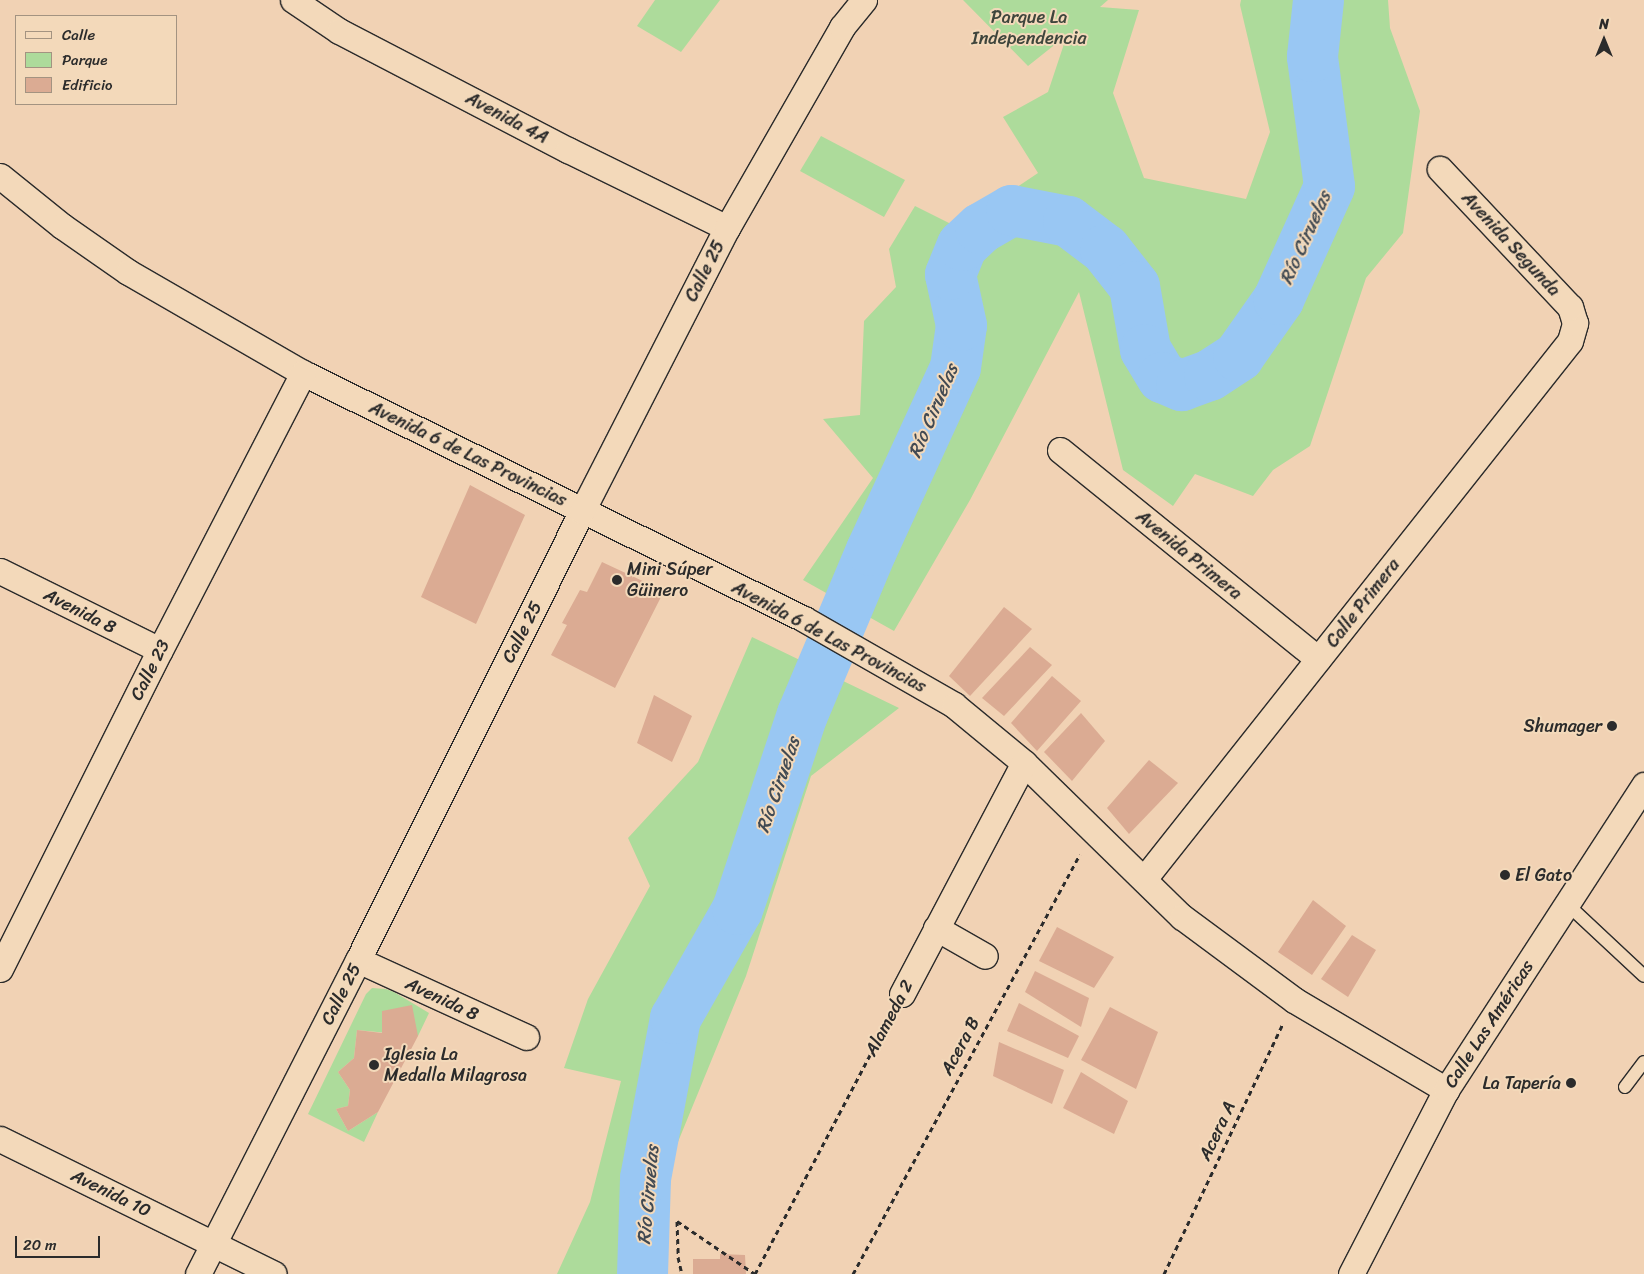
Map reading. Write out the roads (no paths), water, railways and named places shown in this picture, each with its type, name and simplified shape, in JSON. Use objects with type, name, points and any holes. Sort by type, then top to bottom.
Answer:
[{"type":"street","name":"Avenida 4A","points":[[292,0],[339,31],[560,146],[727,228]]},
{"type":"street","name":"Calle 25","points":[[198,1274],[358,960],[582,511],[727,228],[842,27],[864,0]]},
{"type":"street","name":"Avenida Segunda","points":[[1440,168],[1570,307],[1575,323]]},
{"type":"street","name":"Avenida 6 de Las Provincias","points":[[0,176],[62,226],[128,272],[303,373],[804,619],[954,705],[1024,763],[1182,917],[1294,1000],[1446,1090]]},
{"type":"street","name":"Calle Primera","points":[[1144,879],[1570,341],[1575,323]]},
{"type":"street","name":"Calle 23","points":[[0,969],[160,650],[303,373]]},
{"type":"street","name":"Avenida Primera","points":[[1060,450],[1318,659]]},
{"type":"street","name":"Avenida 8","points":[[0,570],[160,650]]},
{"type":"street","name":"Alameda 2","points":[[902,994],[1024,763]]},
{"type":"street","name":"Calle Las Américas","points":[[1351,1274],[1446,1090],[1644,785]]},
{"type":"street","points":[[936,928],[985,956]]},
{"type":"street","name":"Avenida 8","points":[[358,960],[526,1037]]},
{"type":"street","name":"Avenida 10","points":[[0,1139],[274,1274]]},
{"type":"lane","points":[[1567,904],[1644,976]]},
{"type":"lane","points":[[1625,1087],[1644,1062]]},
{"type":"waterway","name":"Río Ciruelas","points":[[642,1274],[645,1178],[675,1018],[737,909],[802,714],[871,550],[955,367],[961,325],[950,274],[962,245],[980,228],[1011,210],[1068,221],[1105,249],[1134,286],[1145,349],[1162,377],[1181,385],[1209,375],[1238,356],[1278,299],[1329,186],[1312,56],[1318,0]]},
{"type":"place","name":"Mini Súper Güinero","points":[[617,580]]},
{"type":"place","name":"Shumager","points":[[1612,726]]},
{"type":"place","name":"El Gato","points":[[1505,875]]},
{"type":"place","name":"Iglesia La Medalla Milagrosa","points":[[374,1065]]},
{"type":"place","name":"La Tapería","points":[[1571,1083]]},
{"type":"park label","name":"Parque La Independencia","points":[[1029,28]]}]
